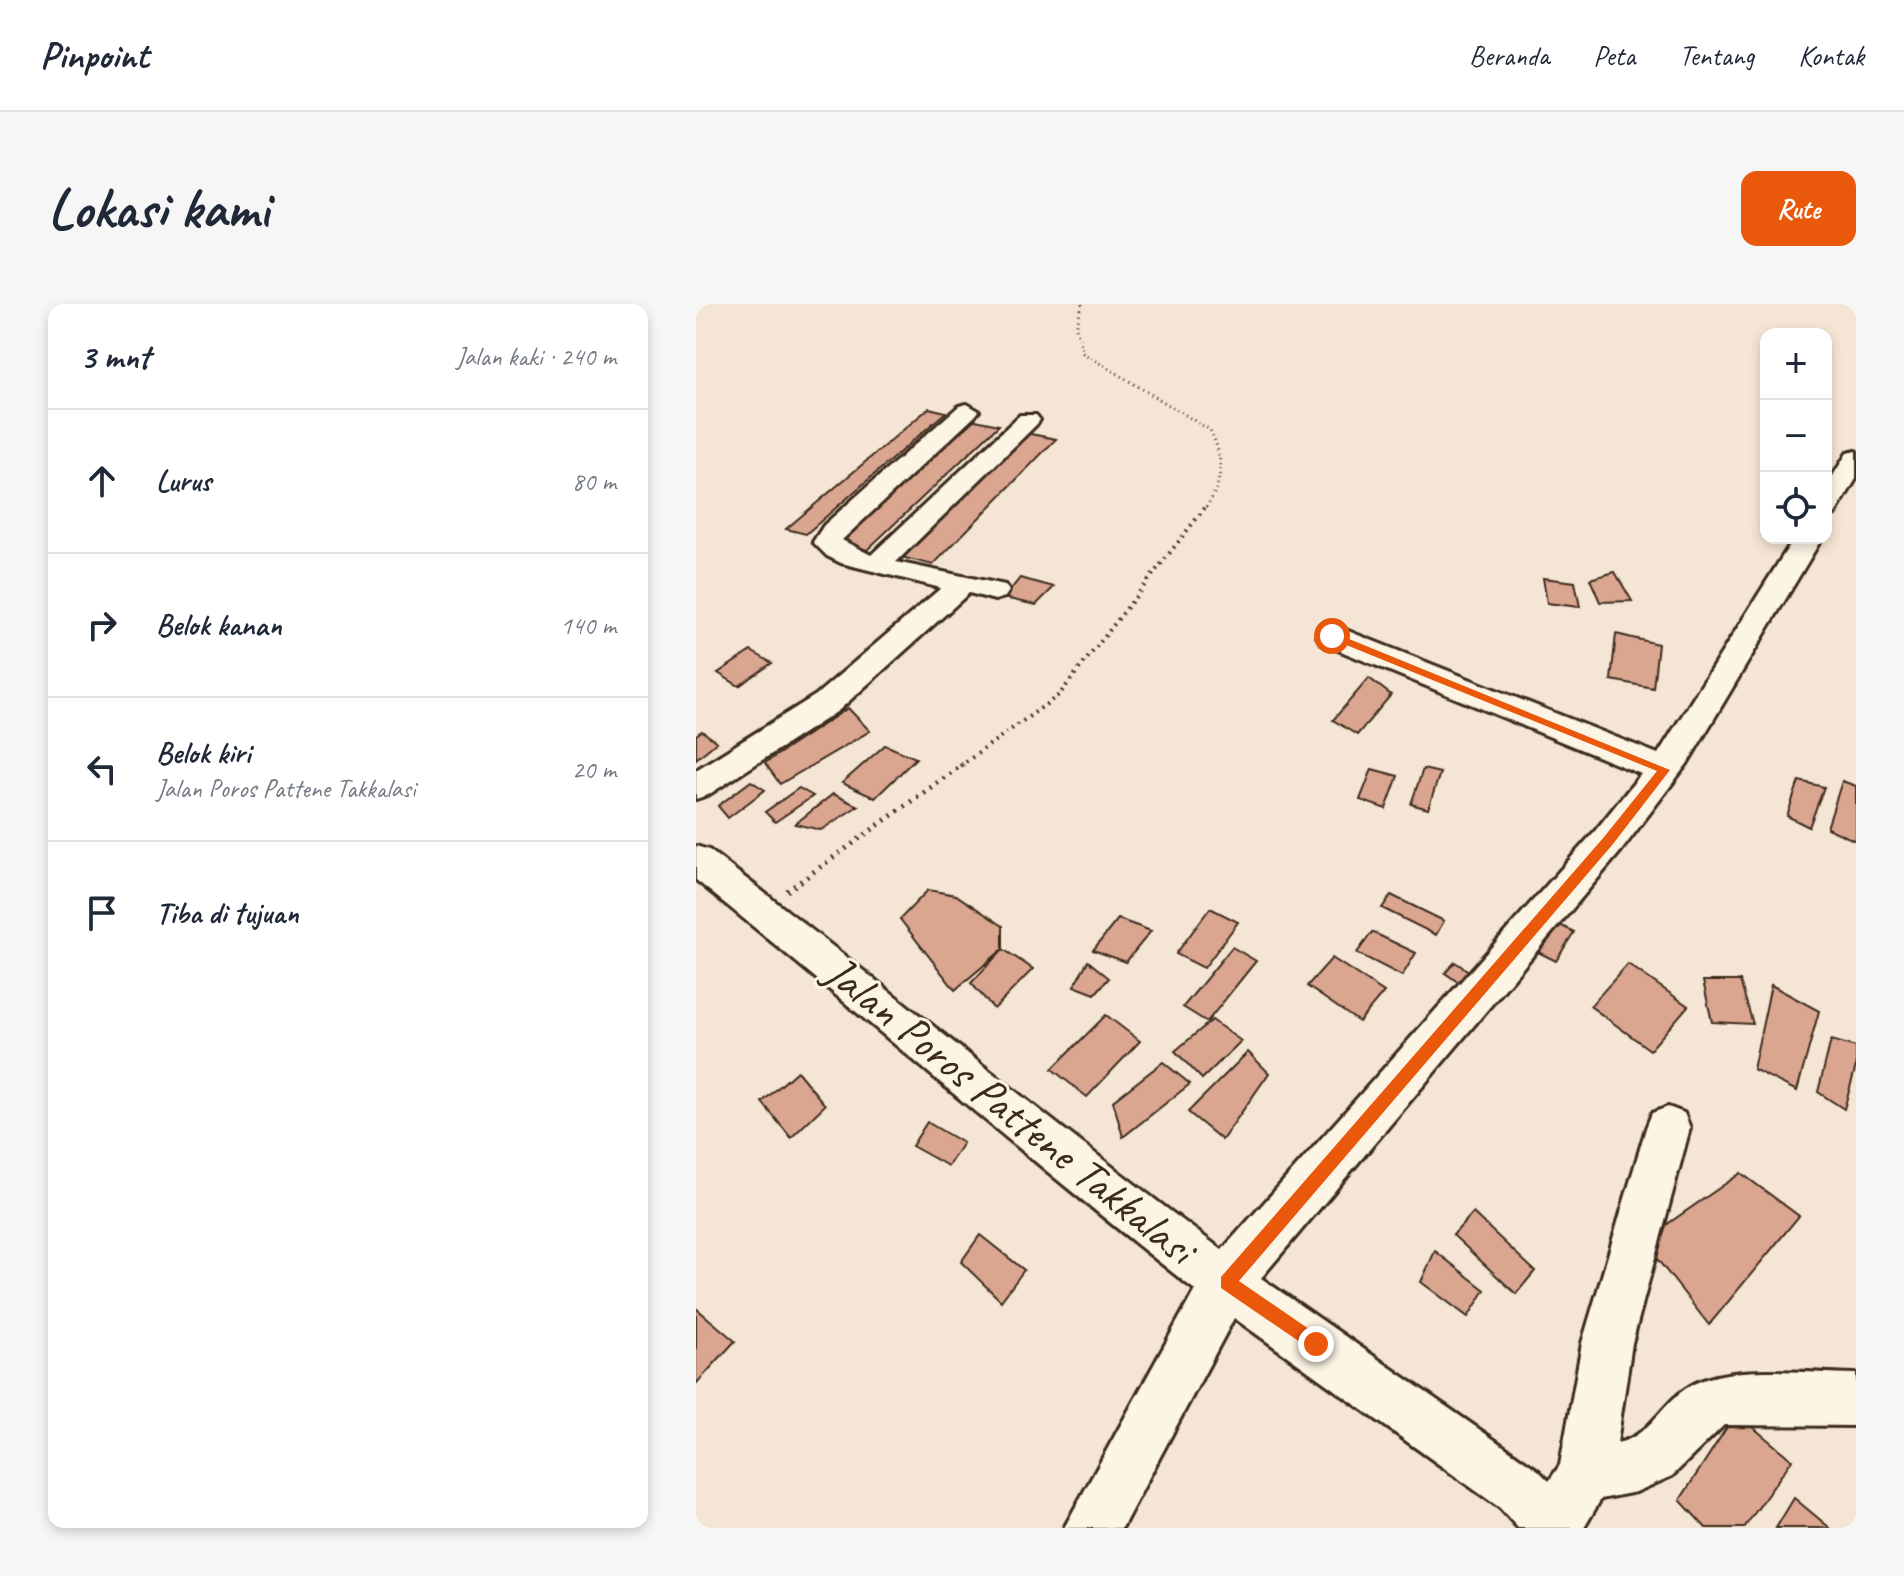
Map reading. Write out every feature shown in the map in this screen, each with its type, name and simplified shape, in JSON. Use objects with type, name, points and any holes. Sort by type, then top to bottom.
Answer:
[{"type":"street","points":[[967,411],[834,531],[827,542],[832,549],[878,564],[995,591]]},
{"type":"street","points":[[878,564],[1028,420]]},
{"type":"street","points":[[1832,498],[1856,458]]},
{"type":"street","points":[[1092,1528],[1226,1283],[1608,841],[1664,770],[1804,544]]},
{"type":"street","points":[[696,786],[827,703],[963,583]]},
{"type":"street","points":[[1332,636],[1664,770]]},
{"type":"street","name":"Jalan Poros Pattene Takkalasi","points":[[696,860],[868,995],[1078,1171],[1226,1283],[1519,1489],[1555,1527]]},
{"type":"street","points":[[1555,1527],[1585,1474],[1607,1343],[1668,1128]]},
{"type":"street","points":[[1585,1474],[1642,1463],[1664,1446],[1701,1406],[1720,1399],[1856,1400]]},
{"type":"path","points":[[760,910],[1059,695],[1179,545],[1218,490],[1221,451],[1210,430],[1083,353],[1075,320],[1082,304]]},
{"type":"building","points":[[929,408],[946,412],[806,534],[786,529]]},
{"type":"building","points":[[966,418],[999,425],[867,550],[831,541]]},
{"type":"building","points":[[1020,432],[1056,439],[933,565],[893,555]]},
{"type":"building","points":[[1615,572],[1632,601],[1600,602],[1590,579]]},
{"type":"building","points":[[1020,578],[1054,587],[1036,605],[1004,598]]},
{"type":"building","points":[[1543,578],[1575,582],[1580,607],[1547,603]]},
{"type":"building","points":[[1616,634],[1658,644],[1653,688],[1611,680]]},
{"type":"building","points":[[751,651],[772,663],[739,686],[718,673]]},
{"type":"building","points":[[1369,678],[1391,695],[1357,735],[1333,720]]},
{"type":"building","points":[[848,708],[870,731],[780,784],[765,763]]},
{"type":"building","points":[[702,731],[717,742],[696,759],[696,735]]},
{"type":"building","points":[[885,745],[916,758],[875,798],[842,783]]},
{"type":"building","points":[[1372,769],[1398,776],[1386,809],[1360,800]]},
{"type":"building","points":[[1423,769],[1440,773],[1428,809],[1411,804]]},
{"type":"building","points":[[751,781],[765,790],[728,818],[718,806]]},
{"type":"building","points":[[1799,781],[1824,787],[1809,827],[1787,816]]},
{"type":"building","points":[[1842,781],[1856,786],[1856,841],[1827,828]]},
{"type":"building","points":[[799,788],[813,796],[775,822],[765,812]]},
{"type":"building","points":[[833,794],[858,806],[821,830],[795,824]]},
{"type":"building","points":[[928,890],[956,895],[1003,926],[1003,949],[955,990],[900,919]]},
{"type":"building","points":[[1391,895],[1444,921],[1436,935],[1382,908]]},
{"type":"building","points":[[1210,908],[1238,922],[1204,968],[1176,954]]},
{"type":"building","points":[[1118,919],[1151,931],[1126,962],[1093,950]]},
{"type":"building","points":[[1550,920],[1574,932],[1556,961],[1532,949]]},
{"type":"building","points":[[1372,932],[1416,953],[1402,976],[1357,953]]},
{"type":"building","points":[[1232,947],[1256,961],[1207,1022],[1183,1007]]},
{"type":"building","points":[[1003,949],[1033,969],[994,1009],[971,983]]},
{"type":"building","points":[[1332,958],[1384,992],[1359,1022],[1307,986]]},
{"type":"building","points":[[1088,961],[1109,978],[1095,994],[1074,986]]},
{"type":"building","points":[[1455,962],[1479,978],[1468,989],[1445,973]]},
{"type":"building","points":[[1628,964],[1688,1006],[1650,1050],[1590,1006]]},
{"type":"building","points":[[1703,981],[1740,981],[1753,1024],[1712,1022]]},
{"type":"building","points":[[1771,985],[1819,1011],[1797,1091],[1753,1069]]},
{"type":"building","points":[[1106,1015],[1140,1041],[1087,1097],[1052,1069]]},
{"type":"building","points":[[1212,1020],[1241,1041],[1202,1079],[1175,1051]]},
{"type":"building","points":[[1831,1040],[1856,1047],[1856,1066],[1844,1109],[1818,1092]]},
{"type":"building","points":[[1248,1052],[1269,1073],[1222,1140],[1188,1112]]},
{"type":"building","points":[[1163,1062],[1190,1084],[1123,1137],[1113,1101]]},
{"type":"building","points":[[797,1071],[825,1105],[791,1138],[762,1102]]},
{"type":"building","points":[[927,1122],[963,1143],[948,1166],[912,1146]]},
{"type":"building","points":[[1741,1173],[1799,1216],[1709,1325],[1643,1241]]},
{"type":"building","points":[[1473,1213],[1535,1271],[1516,1294],[1453,1235]]},
{"type":"building","points":[[980,1235],[1024,1270],[1001,1301],[961,1262]]},
{"type":"building","points":[[1435,1251],[1485,1290],[1468,1317],[1421,1282]]},
{"type":"building","points":[[696,1308],[735,1341],[696,1384]]},
{"type":"building","points":[[1736,1413],[1792,1460],[1744,1528],[1706,1528],[1680,1500]]},
{"type":"building","points":[[1794,1498],[1830,1528],[1776,1528]]},
{"type":"route","points":[[1316,1344],[1226,1283],[1608,841],[1664,770],[1332,636]]}]
